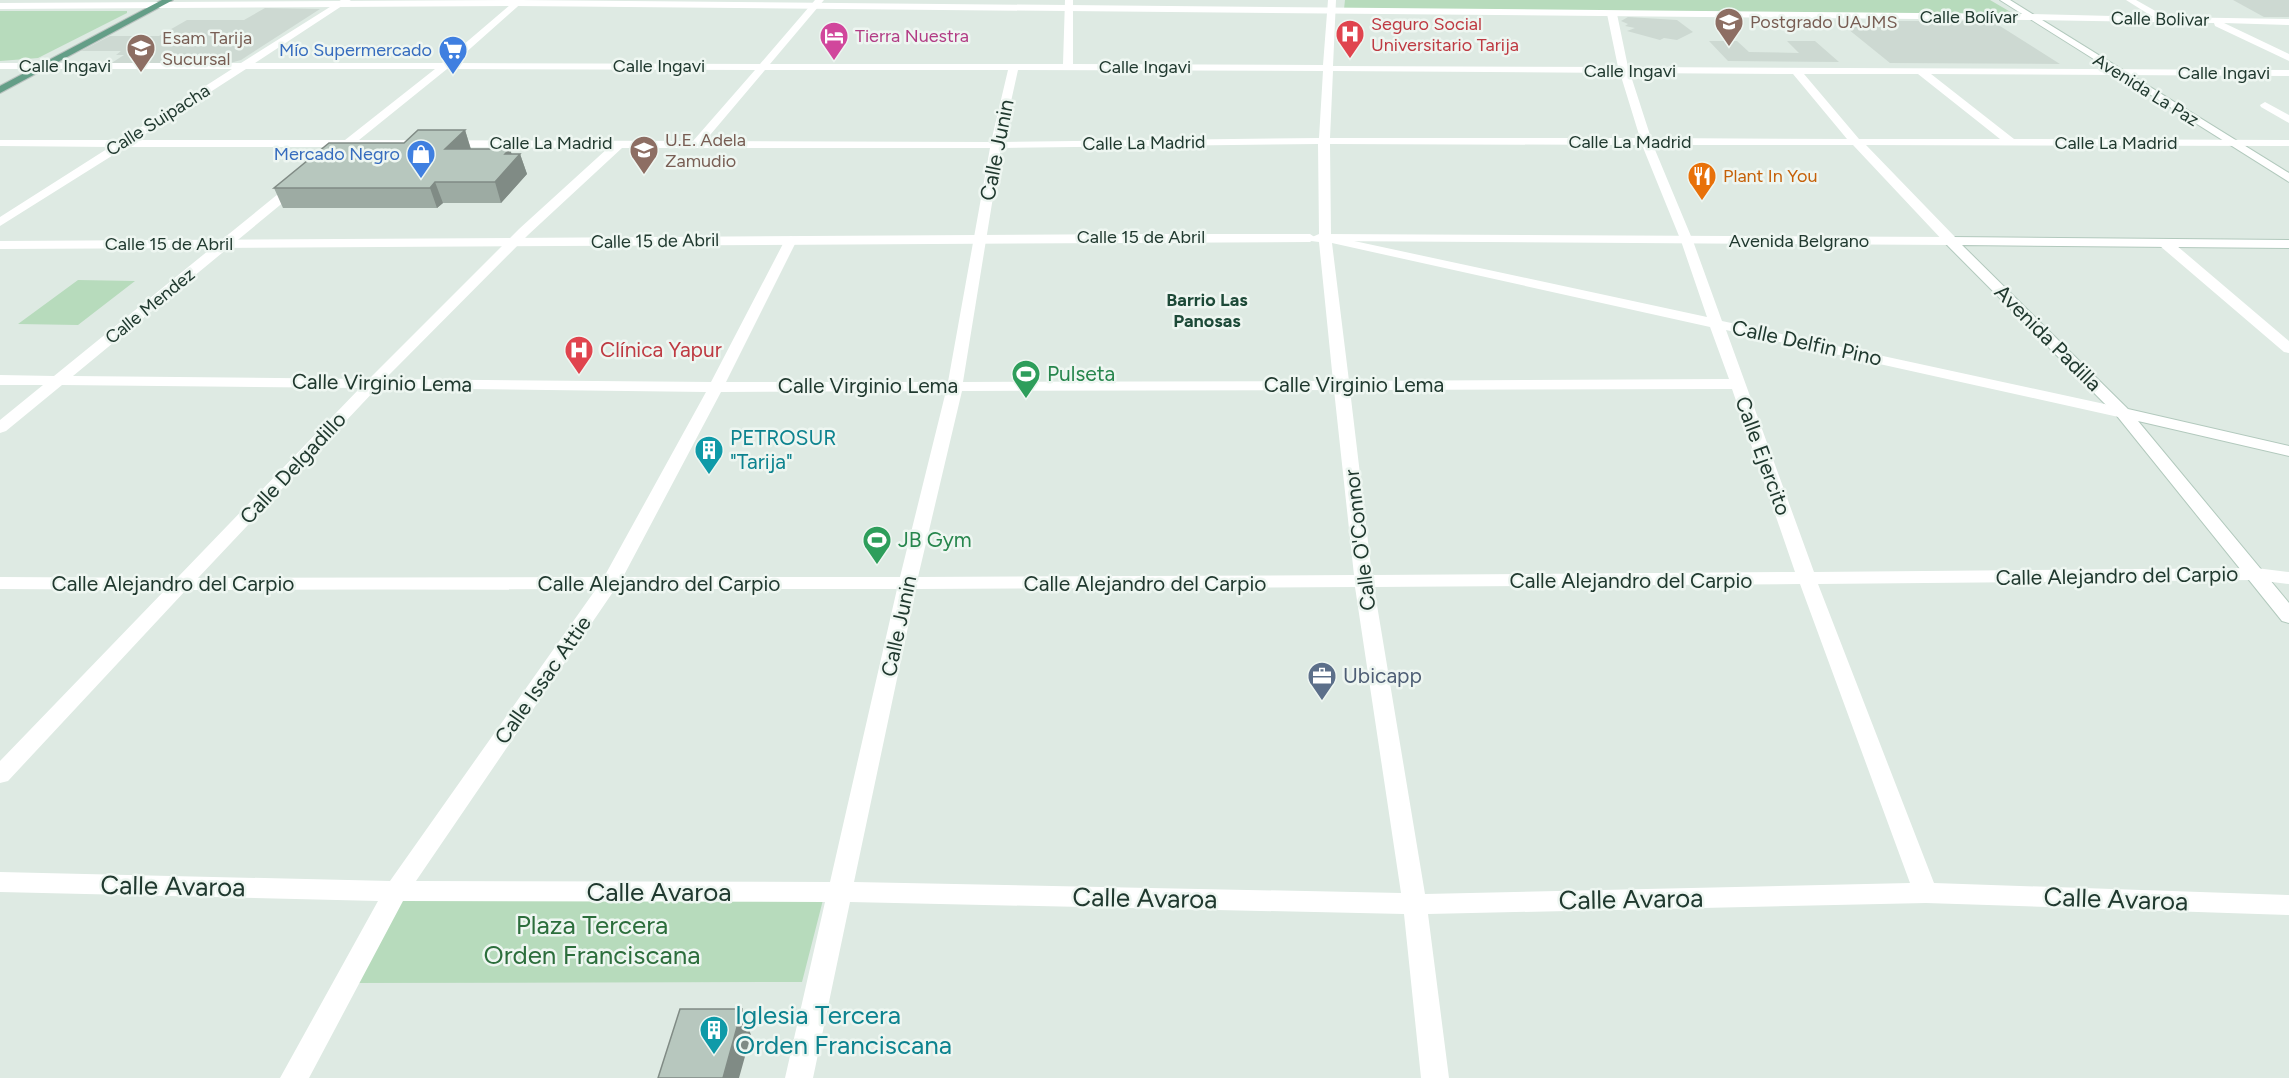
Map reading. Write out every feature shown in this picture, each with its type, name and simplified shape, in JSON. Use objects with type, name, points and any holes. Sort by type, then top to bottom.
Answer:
[{"type":"main road","points":[[0,90],[164,2]]},
{"type":"street","name":"Avenida La Paz","points":[[2004,0],[2117,73],[2289,178]]},
{"type":"street","points":[[2130,0],[2163,19]]},
{"type":"street","name":"Calle Bolívar","points":[[0,6],[164,2],[817,3],[1331,6],[1612,14],[2030,17]]},
{"type":"street","name":"Calle Suipacha","points":[[0,222],[344,2]]},
{"type":"street","points":[[331,157],[444,67],[519,2]]},
{"type":"street","points":[[698,143],[817,3]]},
{"type":"street","points":[[1068,67],[1069,5]]},
{"type":"street","name":"Calle O'Connor","points":[[1331,6],[1317,238],[1343,385],[1364,583],[1415,904],[1435,1078]]},
{"type":"street","name":"Calle Ejercito","points":[[1612,14],[1624,71],[1647,143],[1688,241],[1807,579],[1926,893]]},
{"type":"street","name":"Calle Bolivar","points":[[2030,17],[2289,22]]},
{"type":"street","points":[[2211,20],[2289,58]]},
{"type":"street","name":"Calle Ingavi","points":[[0,66],[762,66],[2289,73]]},
{"type":"street","name":"Calle Junin","points":[[800,1078],[907,585],[955,386],[996,145],[1014,67]]},
{"type":"street","name":"Avenida Padilla","points":[[1797,70],[1857,143],[1951,241],[2123,413],[2289,616]]},
{"type":"street","points":[[1920,71],[2012,143]]},
{"type":"street","points":[[2289,105],[2265,105],[2289,120]]},
{"type":"street","name":"Calle La Madrid","points":[[0,143],[996,145],[1324,141],[2289,143]]},
{"type":"street","name":"Calle Delgadillo","points":[[0,775],[373,383],[512,243],[620,143]]},
{"type":"street","name":"Calle Mendez","points":[[0,428],[304,179]]},
{"type":"street","name":"Calle 15 de Abril","points":[[0,245],[512,243],[981,237],[1317,238]]},
{"type":"street","name":"Avenida Belgrano","points":[[1317,238],[2289,244]]},
{"type":"street","name":"Calle Delfin Pino","points":[[1317,238],[1716,323],[2289,451]]},
{"type":"street","name":"Calle Issac Attie","points":[[294,1078],[396,891],[610,583],[716,387],[791,240]]},
{"type":"street","points":[[2165,243],[2289,349]]},
{"type":"street","name":"Calle Virginio Lema","points":[[0,380],[716,387],[1737,384]]},
{"type":"street","name":"Calle Alejandro del Carpio","points":[[0,583],[182,586],[610,583],[907,585],[2256,574],[2289,578]]},
{"type":"street","name":"Calle Avaroa","points":[[0,882],[396,891],[841,892],[1415,904],[1926,893],[2289,905]]},
{"type":"shaded area","points":[[2233,0],[2289,0],[2289,17],[2264,17]]},
{"type":"shaded area","points":[[265,8],[320,9],[241,60],[230,63],[110,64],[124,55],[116,55],[121,51],[81,51],[110,36],[159,36],[187,20],[244,20]]},
{"type":"shaded area","points":[[1628,17],[1677,20],[1693,32],[1677,40],[1664,38],[1660,40],[1627,31],[1635,28],[1625,26],[1628,24],[1621,21]]},
{"type":"shaded area","points":[[1894,21],[1992,21],[2060,64],[1890,63],[1843,25],[1896,23]]},
{"type":"shaded area","name":"Postgrado UAJMS","points":[[1709,41],[1737,41],[1749,52],[1799,53],[1787,41],[1815,41],[1839,62],[1728,61]]},
{"type":"green space","points":[[1345,0],[1990,0],[2014,14],[1344,9]]},
{"type":"green space","points":[[0,11],[127,11],[127,13],[38,58],[0,61]]},
{"type":"green space","points":[[78,280],[135,281],[78,325],[18,324]]},
{"type":"green space","name":"Plaza Tercera Orden Franciscana","points":[[824,896],[802,982],[345,983],[399,897]]},
{"type":"building","points":[[418,130],[465,130],[445,149],[510,149],[505,154],[520,154],[495,182],[435,182],[430,188],[274,188],[329,143],[404,143]]},
{"type":"building","points":[[680,1009],[742,1009],[723,1078],[658,1078]]},
{"type":"place","name":"Postgrado UAJMS","points":[[1729,48]]},
{"type":"place","name":"Seguro Social Universitario Tarija","points":[[1350,60]]},
{"type":"place","name":"Tierra Nuestra","points":[[834,62]]},
{"type":"place","name":"Esam Tarija Sucursal","points":[[141,74]]},
{"type":"place","name":"Mío Supermercado","points":[[453,76]]},
{"type":"place","name":"U.E. Adela Zamudio","points":[[644,176]]},
{"type":"place","name":"Mercado Negro","points":[[421,180]]},
{"type":"place","name":"Plant In You","points":[[1702,202]]},
{"type":"place","name":"Clínica Yapur","points":[[579,376]]},
{"type":"place","name":"Pulseta","points":[[1026,400]]},
{"type":"place","name":"PETROSUR \"Tarija\"","points":[[709,476]]},
{"type":"place","name":"JB Gym","points":[[877,566]]},
{"type":"place","name":"Ubicapp","points":[[1322,702]]},
{"type":"place","name":"Iglesia Tercera Orden Franciscana","points":[[714,1056]]},
{"type":"district","name":"Barrio Las Panosas","points":[[1207,310]]}]
